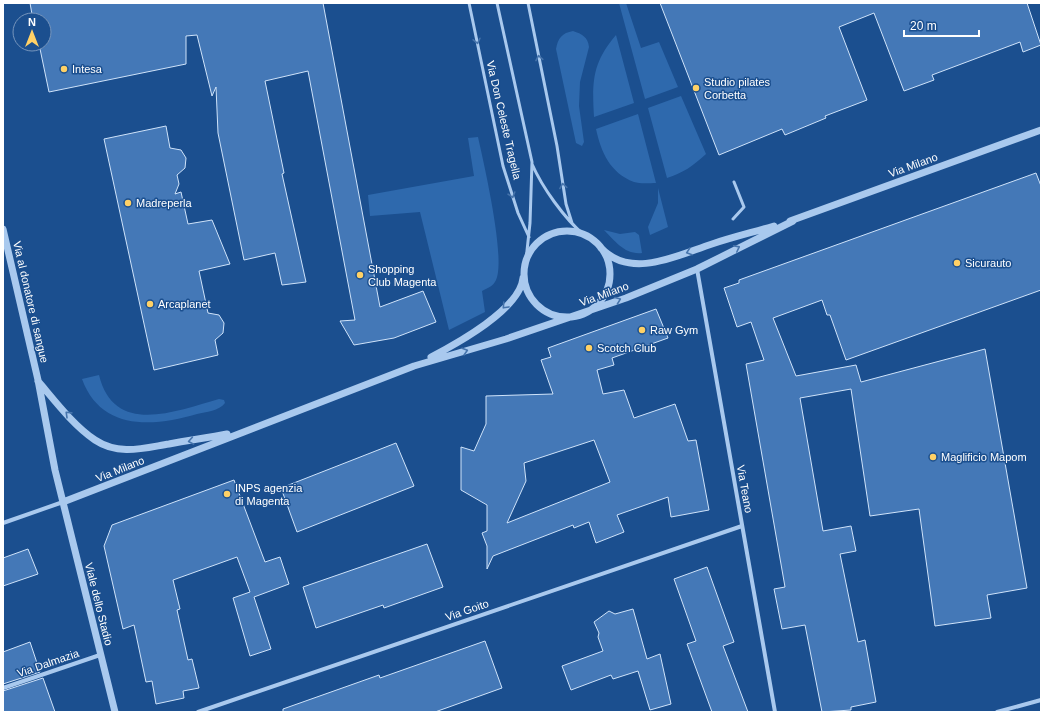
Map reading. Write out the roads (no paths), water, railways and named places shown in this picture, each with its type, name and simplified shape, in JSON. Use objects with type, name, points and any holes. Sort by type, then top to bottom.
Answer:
[{"type":"street","name":"Via Milano","points":[[601,248],[610,257],[622,262],[642,264],[657,262],[793,220],[1041,130]]},
{"type":"street","name":"Via Milano","points":[[3,523],[100,489],[244,431],[414,366],[506,339],[582,314],[697,268],[793,220]]},
{"type":"street","name":"Via al donatore di sangue","points":[[3,229],[5,249],[38,380],[55,470],[63,502]]},
{"type":"street","points":[[562,232],[584,235],[601,248],[608,266],[608,286],[598,303],[582,314],[569,317],[560,316],[544,310],[534,302],[527,291],[524,273],[526,260],[536,244],[548,235],[562,232]]},
{"type":"street","name":"Via Teano","points":[[697,268],[775,712]]},
{"type":"street","name":"Via Milano","points":[[414,366],[460,341],[491,320],[513,298],[521,285],[524,273]]},
{"type":"street","name":"Via al donatore di sangue","points":[[38,380],[60,407],[96,440]]},
{"type":"street","name":"Via Milano","points":[[96,440],[119,450],[132,450],[244,431]]},
{"type":"street","name":"Viale dello Stadio","points":[[63,502],[115,712]]},
{"type":"street","name":"Via Goito","points":[[198,712],[742,526]]},
{"type":"street","name":"Via Dalmazia","points":[[3,688],[100,655]]},
{"type":"street","points":[[997,712],[1041,700]]},
{"type":"lane","name":"Via Don Celeste Tragella","points":[[469,3],[503,166],[518,213],[529,238]]},
{"type":"lane","name":"Via Don Celeste Tragella","points":[[498,3],[532,162]]},
{"type":"lane","points":[[528,3],[557,146],[566,204],[572,223]]},
{"type":"lane","points":[[526,260],[529,238],[532,162]]},
{"type":"lane","points":[[532,162],[541,181],[572,223],[584,235]]},
{"type":"lane","points":[[734,182],[744,207],[734,219]]},
{"type":"place","name":"Intesa","points":[[64,69]]},
{"type":"place","name":"Studio pilates Corbetta","points":[[696,88]]},
{"type":"place","name":"Madreperla","points":[[128,203]]},
{"type":"place","name":"Sicurauto","points":[[957,263]]},
{"type":"place","name":"Shopping Club Magenta","points":[[360,275]]},
{"type":"place","name":"Arcaplanet","points":[[150,304]]},
{"type":"place","name":"Raw Gym","points":[[642,330]]},
{"type":"place","name":"Scotch Club","points":[[589,348]]},
{"type":"place","name":"Maglificio Mapom","points":[[933,457]]},
{"type":"place","name":"INPS agenzia di Magenta","points":[[227,494]]}]
